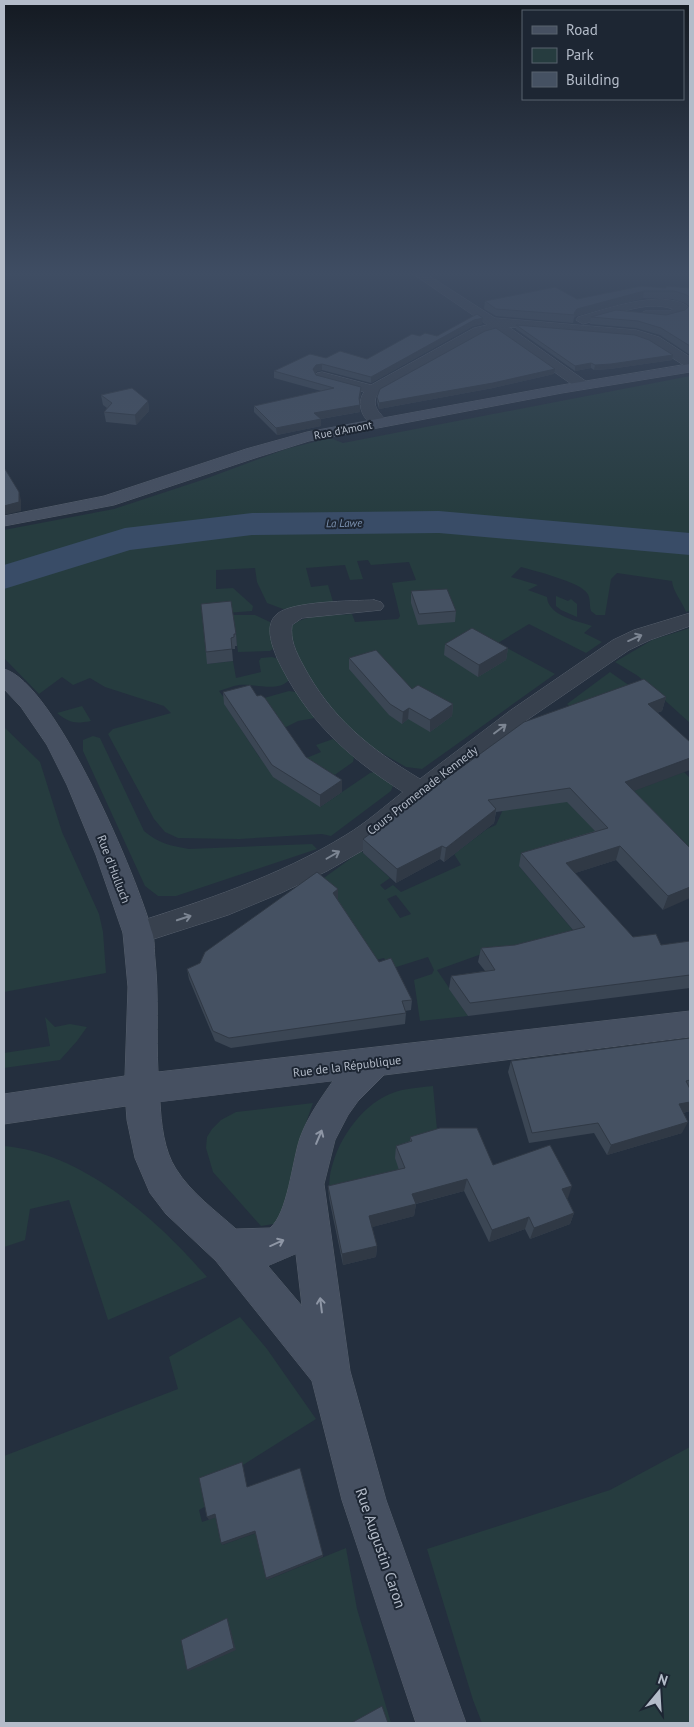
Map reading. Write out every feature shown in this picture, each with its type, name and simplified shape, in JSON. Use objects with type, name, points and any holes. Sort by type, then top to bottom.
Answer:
[{"type":"street","points":[[380,424],[366,407],[366,401],[373,390],[435,356]]},
{"type":"street","points":[[540,356],[582,385]]},
{"type":"street","points":[[678,356],[690,362]]},
{"type":"street","name":"Rue d'Amont","points":[[9,522],[108,501],[278,444],[582,385],[690,368]]},
{"type":"street","points":[[322,376],[373,390]]},
{"type":"street","points":[[374,606],[297,612],[289,615],[280,626],[282,641],[300,684],[322,715],[353,747],[384,769],[420,790]]},
{"type":"street","name":"Cours Promenade Kennedy","points":[[138,933],[218,907],[271,886],[317,864],[356,841],[519,715],[622,645],[642,635],[690,619]]},
{"type":"street","name":"Rue d'Hulluch","points":[[4,676],[44,721],[67,760],[110,854],[138,933],[143,987],[142,1089]]},
{"type":"street","name":"Rue de la République","points":[[4,1108],[142,1089],[690,1024]]},
{"type":"street","name":"Rue Augustin Caron","points":[[375,1062],[346,1090],[336,1104],[318,1137],[306,1184],[330,1371],[364,1500],[441,1723]]},
{"type":"street","name":"Rue Augustin Caron","points":[[142,1089],[144,1120],[153,1158],[163,1180],[178,1202],[229,1248],[330,1371]]},
{"type":"street","points":[[229,1248],[259,1249],[273,1246],[285,1239],[293,1232],[298,1221],[306,1184]]},
{"type":"green space","points":[[690,376],[690,611],[686,612],[672,581],[617,573],[611,579],[605,615],[596,615],[591,611],[589,597],[583,589],[557,577],[521,567],[511,577],[538,585],[528,590],[547,597],[552,609],[565,617],[592,626],[584,633],[602,642],[586,653],[529,624],[498,643],[555,674],[422,769],[406,767],[366,744],[336,714],[301,666],[290,631],[293,625],[299,621],[316,616],[352,614],[355,622],[398,619],[400,616],[392,583],[416,580],[409,562],[371,565],[368,560],[357,561],[363,579],[350,580],[345,565],[306,568],[311,587],[328,585],[334,605],[283,609],[267,603],[257,582],[255,568],[216,570],[216,589],[233,588],[253,606],[252,611],[226,613],[207,664],[233,661],[236,678],[261,672],[259,661],[261,658],[272,657],[278,659],[289,680],[279,686],[239,685],[219,691],[228,703],[225,705],[260,758],[304,759],[321,752],[316,745],[333,739],[354,757],[353,762],[326,781],[320,807],[370,773],[374,772],[394,783],[391,791],[331,836],[322,834],[239,839],[178,838],[165,832],[154,819],[108,734],[113,729],[171,713],[164,706],[105,687],[90,678],[73,685],[62,677],[39,694],[4,658],[4,530],[114,509],[205,479],[286,449],[330,438],[343,443]]},
{"type":"green space","points":[[556,596],[568,601],[571,599],[577,604],[577,617],[556,606]]},
{"type":"green space","points":[[233,615],[255,615],[270,622],[274,648],[270,651],[238,652]]},
{"type":"green space","points":[[690,628],[690,723],[638,676],[615,662],[652,640]]},
{"type":"green space","points":[[610,672],[640,693],[582,717],[567,704]]},
{"type":"green space","points":[[289,691],[296,692],[315,718],[298,721],[280,730],[257,700]]},
{"type":"green space","points":[[82,706],[91,721],[73,722],[57,713]]},
{"type":"green space","points":[[4,727],[40,762],[62,832],[99,914],[103,932],[106,973],[4,992]]},
{"type":"green space","points":[[93,736],[100,738],[144,831],[160,841],[189,849],[312,844],[317,849],[176,896],[158,896],[145,886],[83,751],[83,740]]},
{"type":"green space","points":[[684,772],[690,778],[690,867],[651,827],[519,866],[587,947],[490,951],[437,970],[468,1016],[420,1021],[414,980],[432,974],[434,970],[428,957],[390,969],[384,958],[372,961],[317,883],[361,851],[390,878],[380,885],[385,890],[393,885],[401,892],[461,865],[454,854],[487,829],[496,825],[506,803],[552,785],[577,812]],"holes":[[[396,895],[411,914],[400,918],[387,899]]]},
{"type":"green space","points":[[45,1017],[55,1027],[70,1024],[87,1027],[60,1060],[4,1068],[4,1053],[50,1046]]},
{"type":"green space","points":[[433,1086],[438,1141],[405,1185],[329,1198],[331,1171],[337,1151],[358,1118],[368,1108],[390,1094],[406,1089]]},
{"type":"green space","points":[[313,1103],[298,1145],[293,1165],[293,1178],[279,1223],[261,1226],[213,1172],[206,1148],[207,1137],[221,1120],[236,1112]]},
{"type":"green space","points":[[4,1146],[33,1151],[62,1161],[90,1175],[142,1212],[207,1277],[108,1320],[69,1200],[30,1209],[25,1240],[4,1247]]},
{"type":"green space","points":[[240,1317],[267,1349],[316,1419],[243,1465],[201,1481],[206,1506],[199,1510],[202,1522],[217,1517],[222,1545],[256,1533],[267,1580],[346,1548],[357,1609],[391,1723],[4,1723],[4,1456],[178,1389],[169,1357]]},
{"type":"green space","points":[[690,1447],[690,1723],[482,1723],[473,1700],[427,1549],[610,1490]]},
{"type":"building","points":[[307,356],[326,358],[331,356],[356,356],[367,359],[373,356],[410,356],[371,377],[322,364],[316,365],[313,369],[316,375],[361,387],[360,405],[314,413],[321,419],[276,428],[254,406],[334,388],[274,371]]},
{"type":"building","points":[[440,356],[536,356],[555,369],[493,383],[379,403],[377,397],[380,389]]},
{"type":"building","points":[[560,356],[669,356],[611,364],[595,365],[591,363],[575,366]]},
{"type":"building","points":[[132,388],[148,401],[135,415],[104,412],[112,403],[101,395]]},
{"type":"building","points":[[4,469],[19,492],[19,502],[4,506]]},
{"type":"building","points":[[447,589],[456,611],[419,614],[411,591]]},
{"type":"building","points":[[231,601],[236,634],[231,638],[232,649],[206,652],[201,604]]},
{"type":"building","points":[[472,628],[508,648],[479,665],[445,644]]},
{"type":"building","points":[[376,650],[412,689],[418,685],[453,704],[430,720],[409,708],[403,712],[390,704],[349,658]]},
{"type":"building","points":[[644,679],[666,697],[648,704],[690,742],[690,758],[625,782],[690,848],[690,887],[668,896],[620,846],[566,863],[633,937],[656,934],[661,945],[690,941],[690,975],[470,1003],[451,976],[495,970],[481,948],[515,945],[585,927],[521,853],[608,828],[570,788],[488,800],[496,809],[446,848],[442,846],[397,869],[363,839],[524,722]]},
{"type":"building","points":[[250,685],[257,696],[261,695],[265,698],[306,757],[342,780],[320,795],[272,765],[223,692]]},
{"type":"building","points":[[317,872],[338,889],[333,893],[379,962],[391,958],[412,1000],[402,1001],[406,1013],[229,1038],[213,1031],[187,969],[200,963],[205,952]]},
{"type":"building","points":[[690,1038],[690,1080],[686,1081],[690,1089],[690,1102],[679,1104],[688,1122],[611,1145],[598,1123],[532,1133],[511,1061]]},
{"type":"building","points":[[440,1128],[477,1128],[493,1165],[550,1145],[572,1186],[562,1189],[574,1213],[534,1228],[529,1217],[492,1230],[467,1179],[412,1194],[416,1204],[369,1216],[377,1246],[342,1254],[328,1186],[405,1168],[396,1146],[412,1141],[410,1137]]},
{"type":"building","points":[[242,1462],[247,1487],[300,1468],[323,1555],[266,1578],[255,1531],[221,1543],[215,1514],[207,1517],[199,1478]]},
{"type":"building","points":[[227,1618],[234,1648],[187,1670],[181,1640]]},
{"type":"building","points":[[382,1706],[388,1723],[353,1723],[353,1722]]},
{"type":"waterway","name":"La Lawe","points":[[4,577],[125,539],[252,524],[439,522],[690,544]]}]
